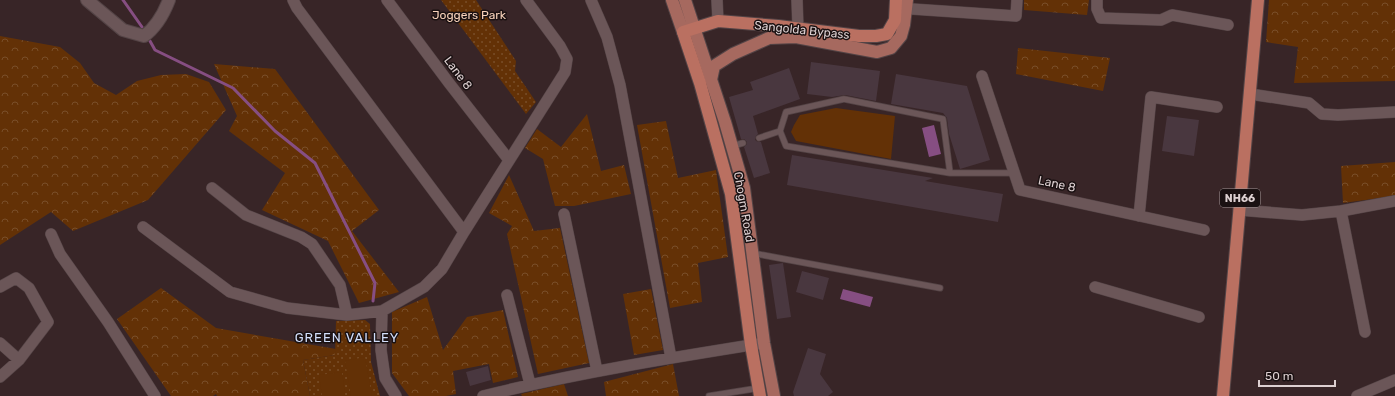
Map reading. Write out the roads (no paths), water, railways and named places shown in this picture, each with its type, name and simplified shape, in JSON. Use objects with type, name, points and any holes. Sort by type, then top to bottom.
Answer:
[{"type":"highway","name":"NH66","points":[[1223,396],[1258,0]]},
{"type":"highway","name":"Sangolda Bypass","points":[[689,30],[718,21],[798,28],[859,36],[876,36],[887,34],[895,20],[901,4]]},
{"type":"highway","name":"Chogm Road","points":[[689,30],[700,83],[731,194],[751,345],[760,392]]},
{"type":"main road","name":"Chogm Road","points":[[672,0],[689,30],[737,145],[764,343],[774,396]]},
{"type":"main road","name":"Chogm Road","points":[[685,0],[689,30]]},
{"type":"main road","name":"Sangolda Bypass","points":[[711,80],[714,66],[733,54],[769,38],[796,37],[877,52],[891,48],[901,36],[904,25],[901,4]]},
{"type":"street","points":[[87,0],[123,30],[144,36],[151,31],[167,6],[169,0]]},
{"type":"street","points":[[293,0],[297,8],[464,232]]},
{"type":"street","name":"Lane 8","points":[[387,0],[509,160]]},
{"type":"street","points":[[143,227],[230,292],[287,308],[347,315],[382,311],[424,287],[442,270],[464,232],[565,72],[567,59],[560,46],[526,0]]},
{"type":"street","points":[[591,0],[607,38],[620,85],[671,358]]},
{"type":"street","points":[[717,0],[718,21]]},
{"type":"street","points":[[797,0],[798,28]]},
{"type":"street","points":[[901,4],[1016,16],[1017,0]]},
{"type":"street","points":[[1097,0],[1097,9],[1102,18],[1161,20],[1172,15],[1228,25]]},
{"type":"street","name":"Lane 8","points":[[982,76],[1020,190],[1204,230]]},
{"type":"street","points":[[1250,94],[1309,103],[1322,114],[1338,115],[1395,112]]},
{"type":"street","points":[[1139,216],[1151,97],[1217,107]]},
{"type":"street","points":[[212,188],[246,215],[301,237],[312,244],[340,285],[347,315]]},
{"type":"street","points":[[1239,210],[1302,215],[1341,211],[1395,201]]},
{"type":"street","points":[[1341,211],[1365,332]]},
{"type":"street","points":[[564,214],[597,372]]},
{"type":"street","points":[[51,234],[60,254],[108,322],[155,396]]},
{"type":"street","points":[[0,287],[16,278],[29,288],[48,322],[19,360],[0,377]]},
{"type":"street","points":[[1095,287],[1199,317]]},
{"type":"street","points":[[507,295],[530,384]]},
{"type":"street","points":[[382,311],[381,350],[385,378],[396,396]]},
{"type":"street","points":[[0,343],[19,360]]},
{"type":"street","points":[[483,396],[530,384],[671,358],[764,343]]},
{"type":"street","points":[[1357,396],[1395,380]]},
{"type":"lane","points":[[950,173],[943,119],[844,99],[786,112],[780,131],[786,146],[950,173],[1015,173]]},
{"type":"lane","points":[[759,138],[780,131]]},
{"type":"lane","points":[[752,253],[940,288]]},
{"type":"lane","points":[[709,396],[760,392]]},
{"type":"waterway","points":[[123,0],[142,27]]},
{"type":"waterway","points":[[150,41],[155,50],[233,88],[275,131],[315,163],[375,283],[373,301]]},
{"type":"district","name":"GREEN VALLEY","points":[[347,337]]},
{"type":"park label","name":"Joggers Park","points":[[469,15]]}]
